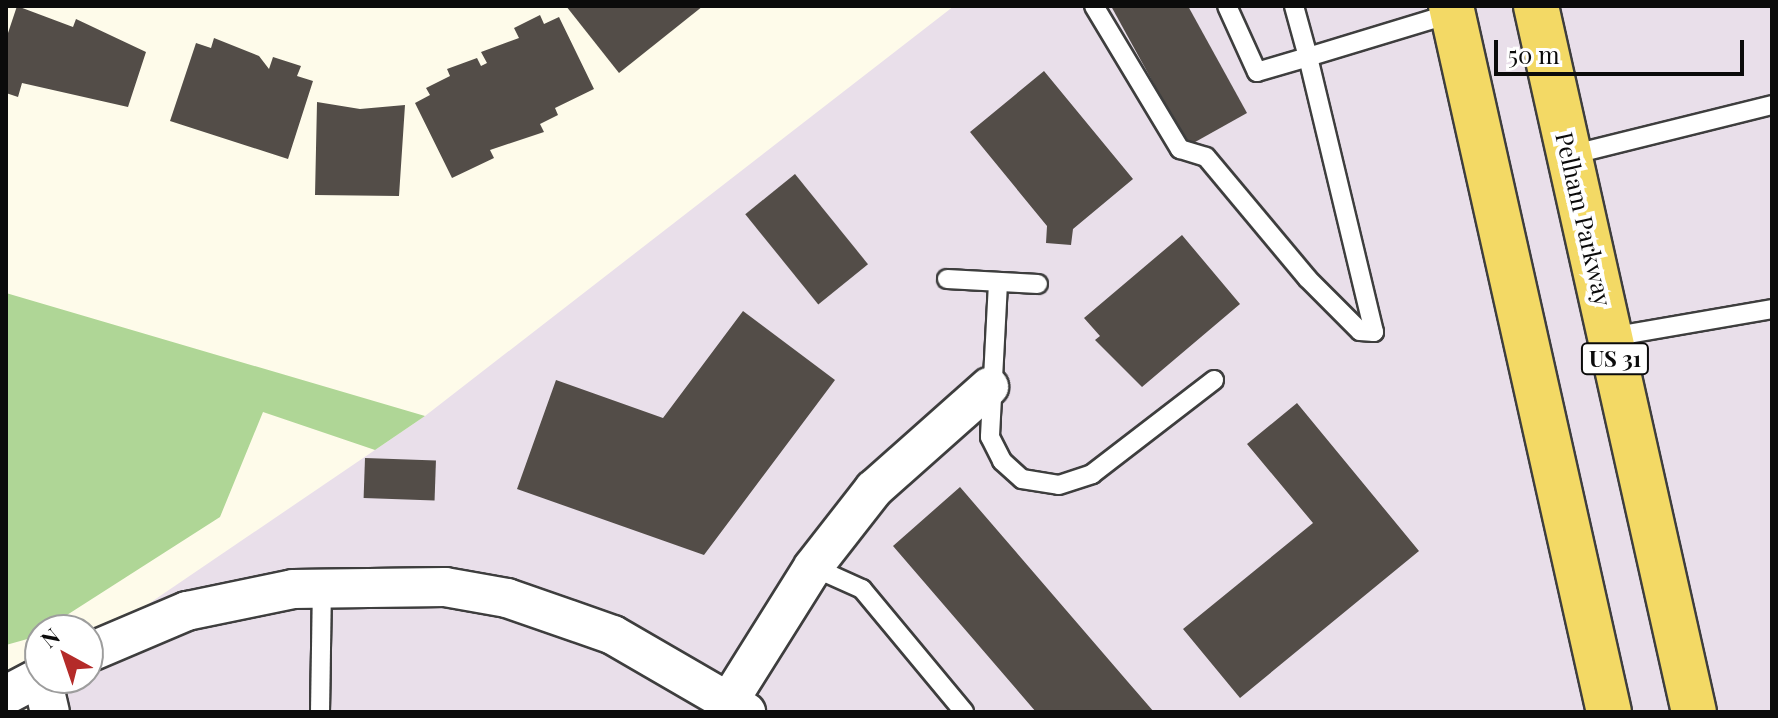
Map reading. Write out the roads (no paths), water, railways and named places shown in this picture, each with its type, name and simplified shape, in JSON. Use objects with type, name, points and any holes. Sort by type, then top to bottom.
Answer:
[{"type":"main road","name":"Pelham Parkway","points":[[1536,6],[1694,712]]},
{"type":"main road","points":[[1452,10],[1609,712]]},
{"type":"street","points":[[104,646],[187,611],[322,586],[433,586],[507,598],[626,641],[738,707],[813,567],[908,454],[989,387]]},
{"type":"street","points":[[6,695],[24,686]]},
{"type":"lane","points":[[1094,6],[1180,149],[1206,157],[1307,278],[1360,331],[1374,332],[1294,6]]},
{"type":"lane","points":[[1227,6],[1257,72],[1452,10]]},
{"type":"lane","points":[[1570,155],[1772,105]]},
{"type":"lane","points":[[947,279],[1038,284]]},
{"type":"lane","points":[[998,283],[989,387],[990,437],[1002,461],[1022,479],[1059,485],[1092,474],[1214,380]]},
{"type":"lane","points":[[1610,337],[1772,309]]},
{"type":"lane","points":[[813,567],[862,589],[964,712]]},
{"type":"lane","points":[[320,712],[322,586]]}]
